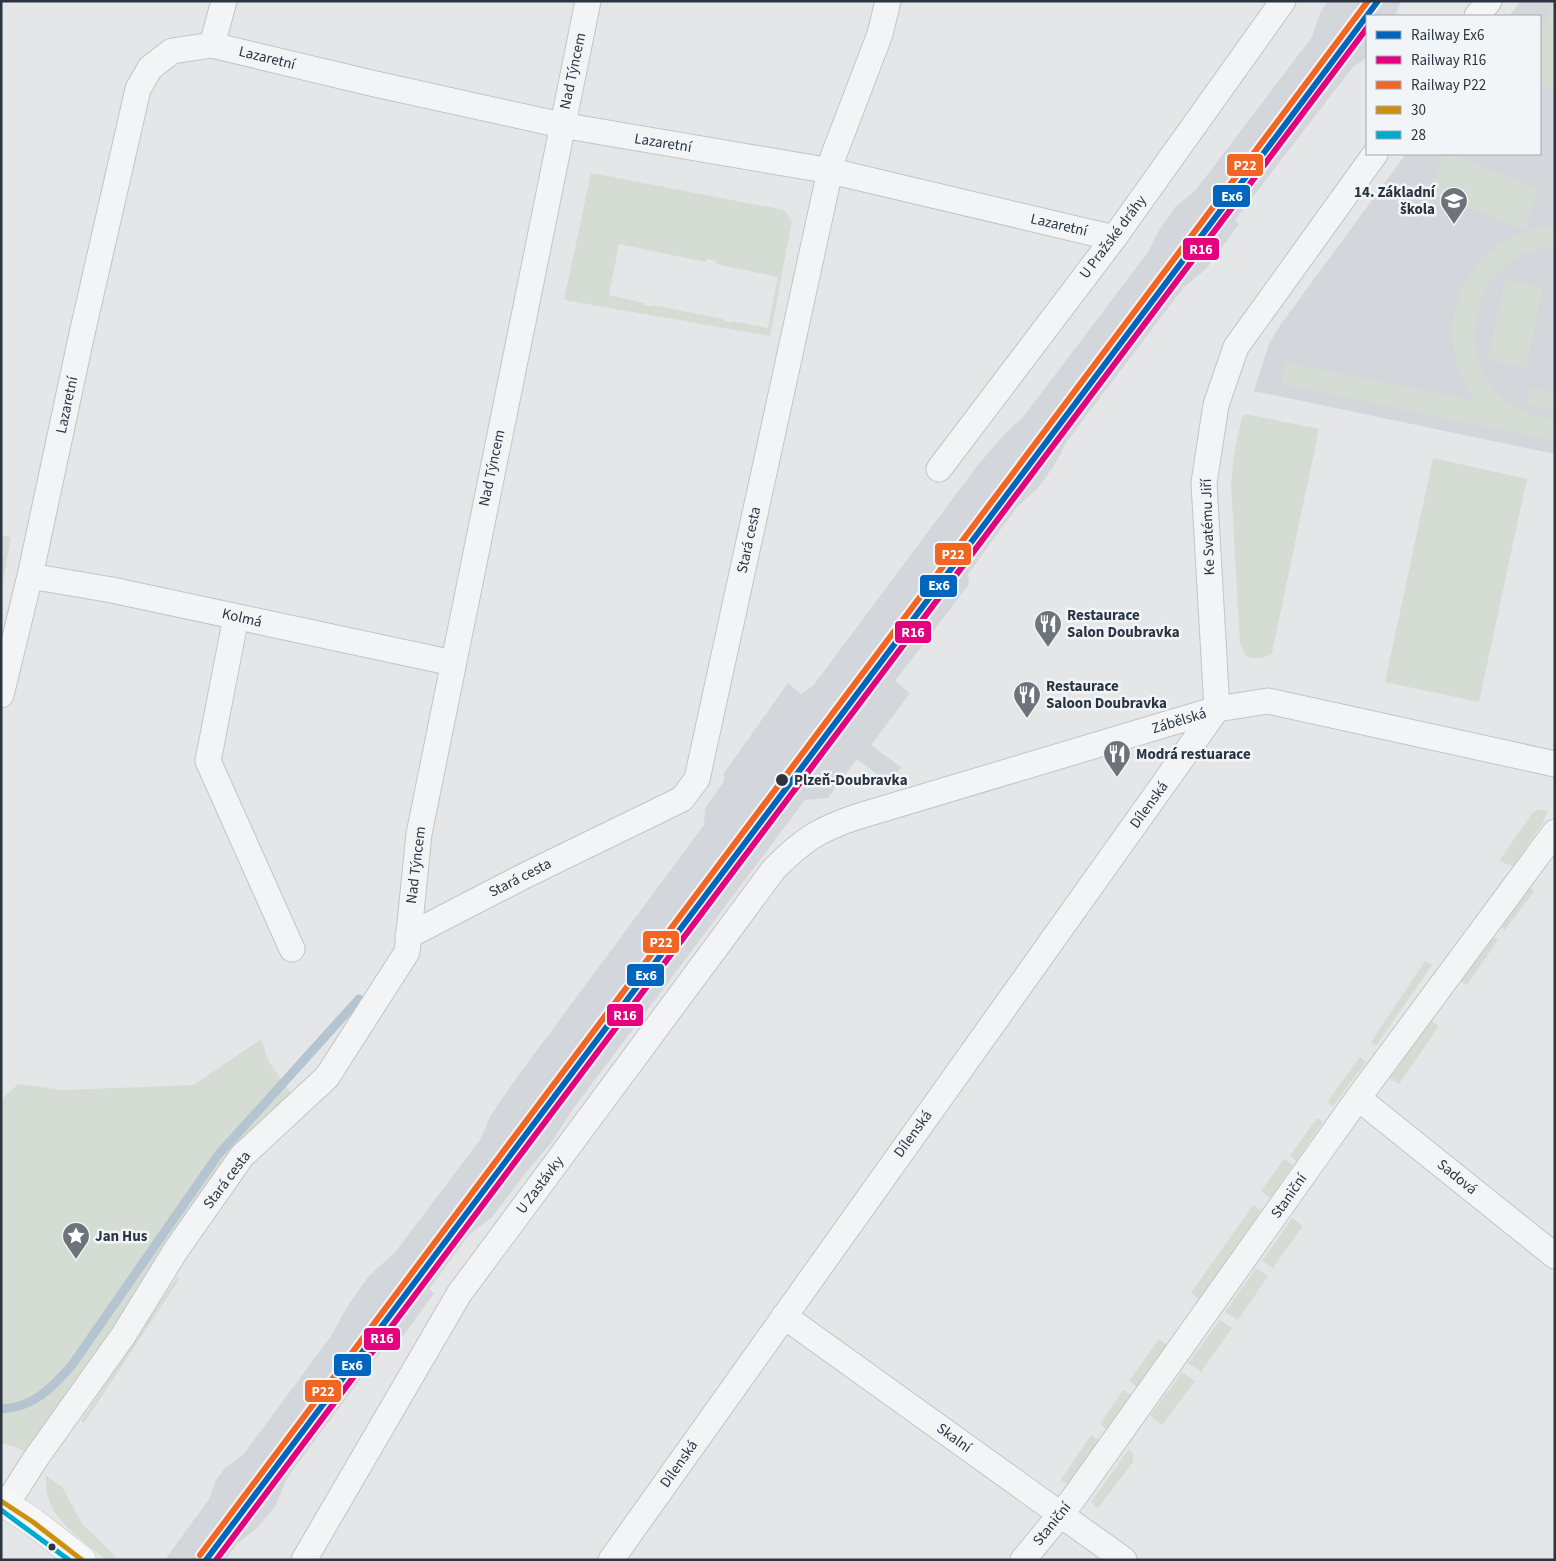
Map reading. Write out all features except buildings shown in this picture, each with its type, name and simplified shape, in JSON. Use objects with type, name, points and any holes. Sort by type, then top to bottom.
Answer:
[{"type":"main road","points":[[4,1503],[82,1560]]},
{"type":"street","points":[[212,45],[224,1]]},
{"type":"street","name":"Nad Týncem","points":[[408,936],[419,834],[561,126],[588,1]]},
{"type":"street","name":"Stará cesta","points":[[4,1503],[122,1336],[176,1250],[242,1156],[327,1077],[407,952],[408,936],[526,875],[682,799],[697,779],[832,171],[833,157],[880,34],[888,1]]},
{"type":"street","name":"U Pražské dráhy","points":[[939,470],[1114,238],[1283,1]]},
{"type":"street","points":[[1478,15],[1489,1]]},
{"type":"street","name":"Lazaretní","points":[[1,695],[30,576],[81,338],[138,89],[150,68],[172,51],[212,45],[371,84],[561,126],[832,171],[1114,238]]},
{"type":"street","name":"Ke Svatému Jiří","points":[[1217,709],[1204,483],[1216,405],[1236,347],[1374,155]]},
{"type":"street","name":"Kolmá","points":[[30,576],[112,590],[453,663]]},
{"type":"street","points":[[236,617],[208,761],[292,949]]},
{"type":"street","name":"Zábělská","points":[[811,835],[856,817],[1217,709],[1268,701],[1555,764]]},
{"type":"street","name":"Dílenská","points":[[611,1560],[1217,709]]},
{"type":"street","name":"Staniční","points":[[1023,1560],[1060,1515],[1358,1098],[1555,832]]},
{"type":"street","name":"U Zastávky","points":[[304,1560],[460,1294],[774,869],[796,846],[811,835]]},
{"type":"street","name":"Sadová","points":[[1358,1098],[1555,1256]]},
{"type":"street","name":"Skalní","points":[[784,1316],[1124,1560]]},
{"type":"shaded area","points":[[1328,1],[1401,1],[1395,15],[1366,15],[1366,58],[1352,68],[1235,220],[1239,224],[1206,269],[1184,287],[1067,441],[1054,466],[1038,488],[1017,507],[968,574],[969,584],[895,681],[910,693],[871,745],[901,767],[889,783],[857,759],[828,798],[805,800],[573,1109],[551,1143],[492,1217],[469,1235],[429,1289],[434,1293],[403,1336],[380,1353],[287,1478],[276,1505],[259,1526],[237,1544],[225,1560],[165,1560],[209,1499],[215,1482],[225,1468],[243,1455],[331,1336],[347,1307],[369,1276],[396,1251],[480,1140],[491,1115],[512,1084],[704,825],[705,808],[724,781],[724,773],[788,683],[801,694],[813,686],[977,466],[1024,416],[1148,252],[1160,229],[1175,207],[1195,191],[1312,37],[1320,13]]},
{"type":"shaded area","name":"14. Základní škola","points":[[1521,1],[1555,1],[1555,454],[1254,391],[1269,344],[1281,324],[1405,155],[1541,155],[1541,15],[1510,15]]},
{"type":"shaded area","points":[[1553,1],[1555,1],[1555,92],[1541,86],[1541,32]]},
{"type":"shaded area","points":[[1444,155],[1453,155],[1540,189],[1524,230],[1429,192]]},
{"type":"shaded area","points":[[591,173],[784,210],[792,221],[770,336],[564,300]],"holes":[[[619,244],[706,262],[707,259],[716,261],[716,264],[778,277],[768,328],[732,321],[731,323],[723,321],[723,319],[653,305],[652,307],[644,305],[644,303],[609,295]]]},
{"type":"shaded area","points":[[1547,227],[1555,227],[1555,248],[1526,253],[1503,268],[1487,289],[1477,314],[1475,341],[1481,367],[1495,391],[1518,409],[1555,420],[1555,441],[1281,384],[1285,362],[1475,401],[1463,380],[1455,359],[1452,337],[1454,315],[1460,294],[1470,274],[1485,257],[1504,242],[1519,234]]},
{"type":"shaded area","points":[[1505,280],[1543,288],[1526,368],[1488,360]]},
{"type":"shaded area","points":[[1531,387],[1555,392],[1555,411],[1527,405]]},
{"type":"shaded area","points":[[1246,414],[1319,429],[1272,653],[1266,657],[1259,658],[1245,655],[1240,643],[1231,484],[1234,454],[1242,417]]},
{"type":"shaded area","points":[[1433,458],[1527,479],[1479,702],[1385,682]]},
{"type":"shaded area","points":[[1,536],[11,537],[1,592]]},
{"type":"shaded area","points":[[1548,810],[1543,823],[1513,866],[1499,861],[1533,812]]},
{"type":"shaded area","points":[[1527,885],[1534,891],[1505,930],[1496,924]]},
{"type":"shaded area","points":[[1490,935],[1498,940],[1467,985],[1458,980]]},
{"type":"shaded area","points":[[1425,961],[1432,965],[1376,1046],[1371,1042]]},
{"type":"shaded area","points":[[1428,1018],[1439,1026],[1399,1084],[1388,1077]]},
{"type":"shaded area","points":[[261,1039],[269,1062],[298,1103],[242,1156],[36,1458],[16,1447],[1,1443],[1,1100],[18,1084],[63,1090],[194,1085]]},
{"type":"shaded area","points":[[1360,1057],[1366,1062],[1333,1106],[1327,1102]]},
{"type":"shaded area","points":[[1317,1118],[1323,1122],[1296,1161],[1290,1156]]},
{"type":"shaded area","points":[[1284,1159],[1293,1165],[1270,1198],[1261,1191]]},
{"type":"shaded area","points":[[1253,1205],[1261,1210],[1200,1300],[1191,1293]]},
{"type":"shaded area","points":[[1292,1218],[1303,1226],[1273,1268],[1262,1261]]},
{"type":"shaded area","points":[[1256,1268],[1268,1276],[1238,1320],[1225,1312]]},
{"type":"shaded area","points":[[177,1277],[180,1278],[84,1423],[81,1421]]},
{"type":"shaded area","points":[[1220,1320],[1232,1328],[1201,1372],[1188,1363]]},
{"type":"shaded area","points":[[1159,1339],[1167,1345],[1137,1387],[1129,1381]]},
{"type":"shaded area","points":[[1182,1372],[1195,1381],[1162,1425],[1150,1416]]},
{"type":"shaded area","points":[[1123,1390],[1131,1395],[1108,1430],[1100,1424]]},
{"type":"shaded area","points":[[1091,1435],[1100,1441],[1069,1485],[1061,1480]]},
{"type":"shaded area","points":[[1129,1449],[1133,1454],[1133,1462],[1098,1508],[1091,1502]]},
{"type":"shaded area","points":[[46,1475],[63,1488],[83,1525],[119,1560],[106,1560],[64,1524],[50,1503]]},
{"type":"waterway","points":[[1,1409],[23,1405],[33,1400],[50,1388],[72,1365],[218,1155],[359,999]]},
{"type":"rail line","name":"P22","points":[[200,1555],[1368,1]]},
{"type":"rail line","name":"Ex6","points":[[1367,15],[1378,1]]},
{"type":"rail line","name":"Ex6","points":[[206,1560],[1366,17]]},
{"type":"rail line","name":"R16","points":[[216,1560],[1366,29]]},
{"type":"transit line","name":"30","points":[[1,1501],[33,1522],[82,1560]]},
{"type":"transit line","name":"28","points":[[1,1510],[69,1560]]},
{"type":"place","name":"14. Základní škola","points":[[1454,225]]},
{"type":"place","name":"Restaurace Salon Doubravka","points":[[1048,648]]},
{"type":"place","name":"Restaurace Saloon Doubravka","points":[[1027,719]]},
{"type":"place","name":"Modrá restuarace","points":[[1117,778]]},
{"type":"place","name":"Plzeň-Doubravka","points":[[782,780]]},
{"type":"place","name":"Jan Hus","points":[[76,1260]]}]
